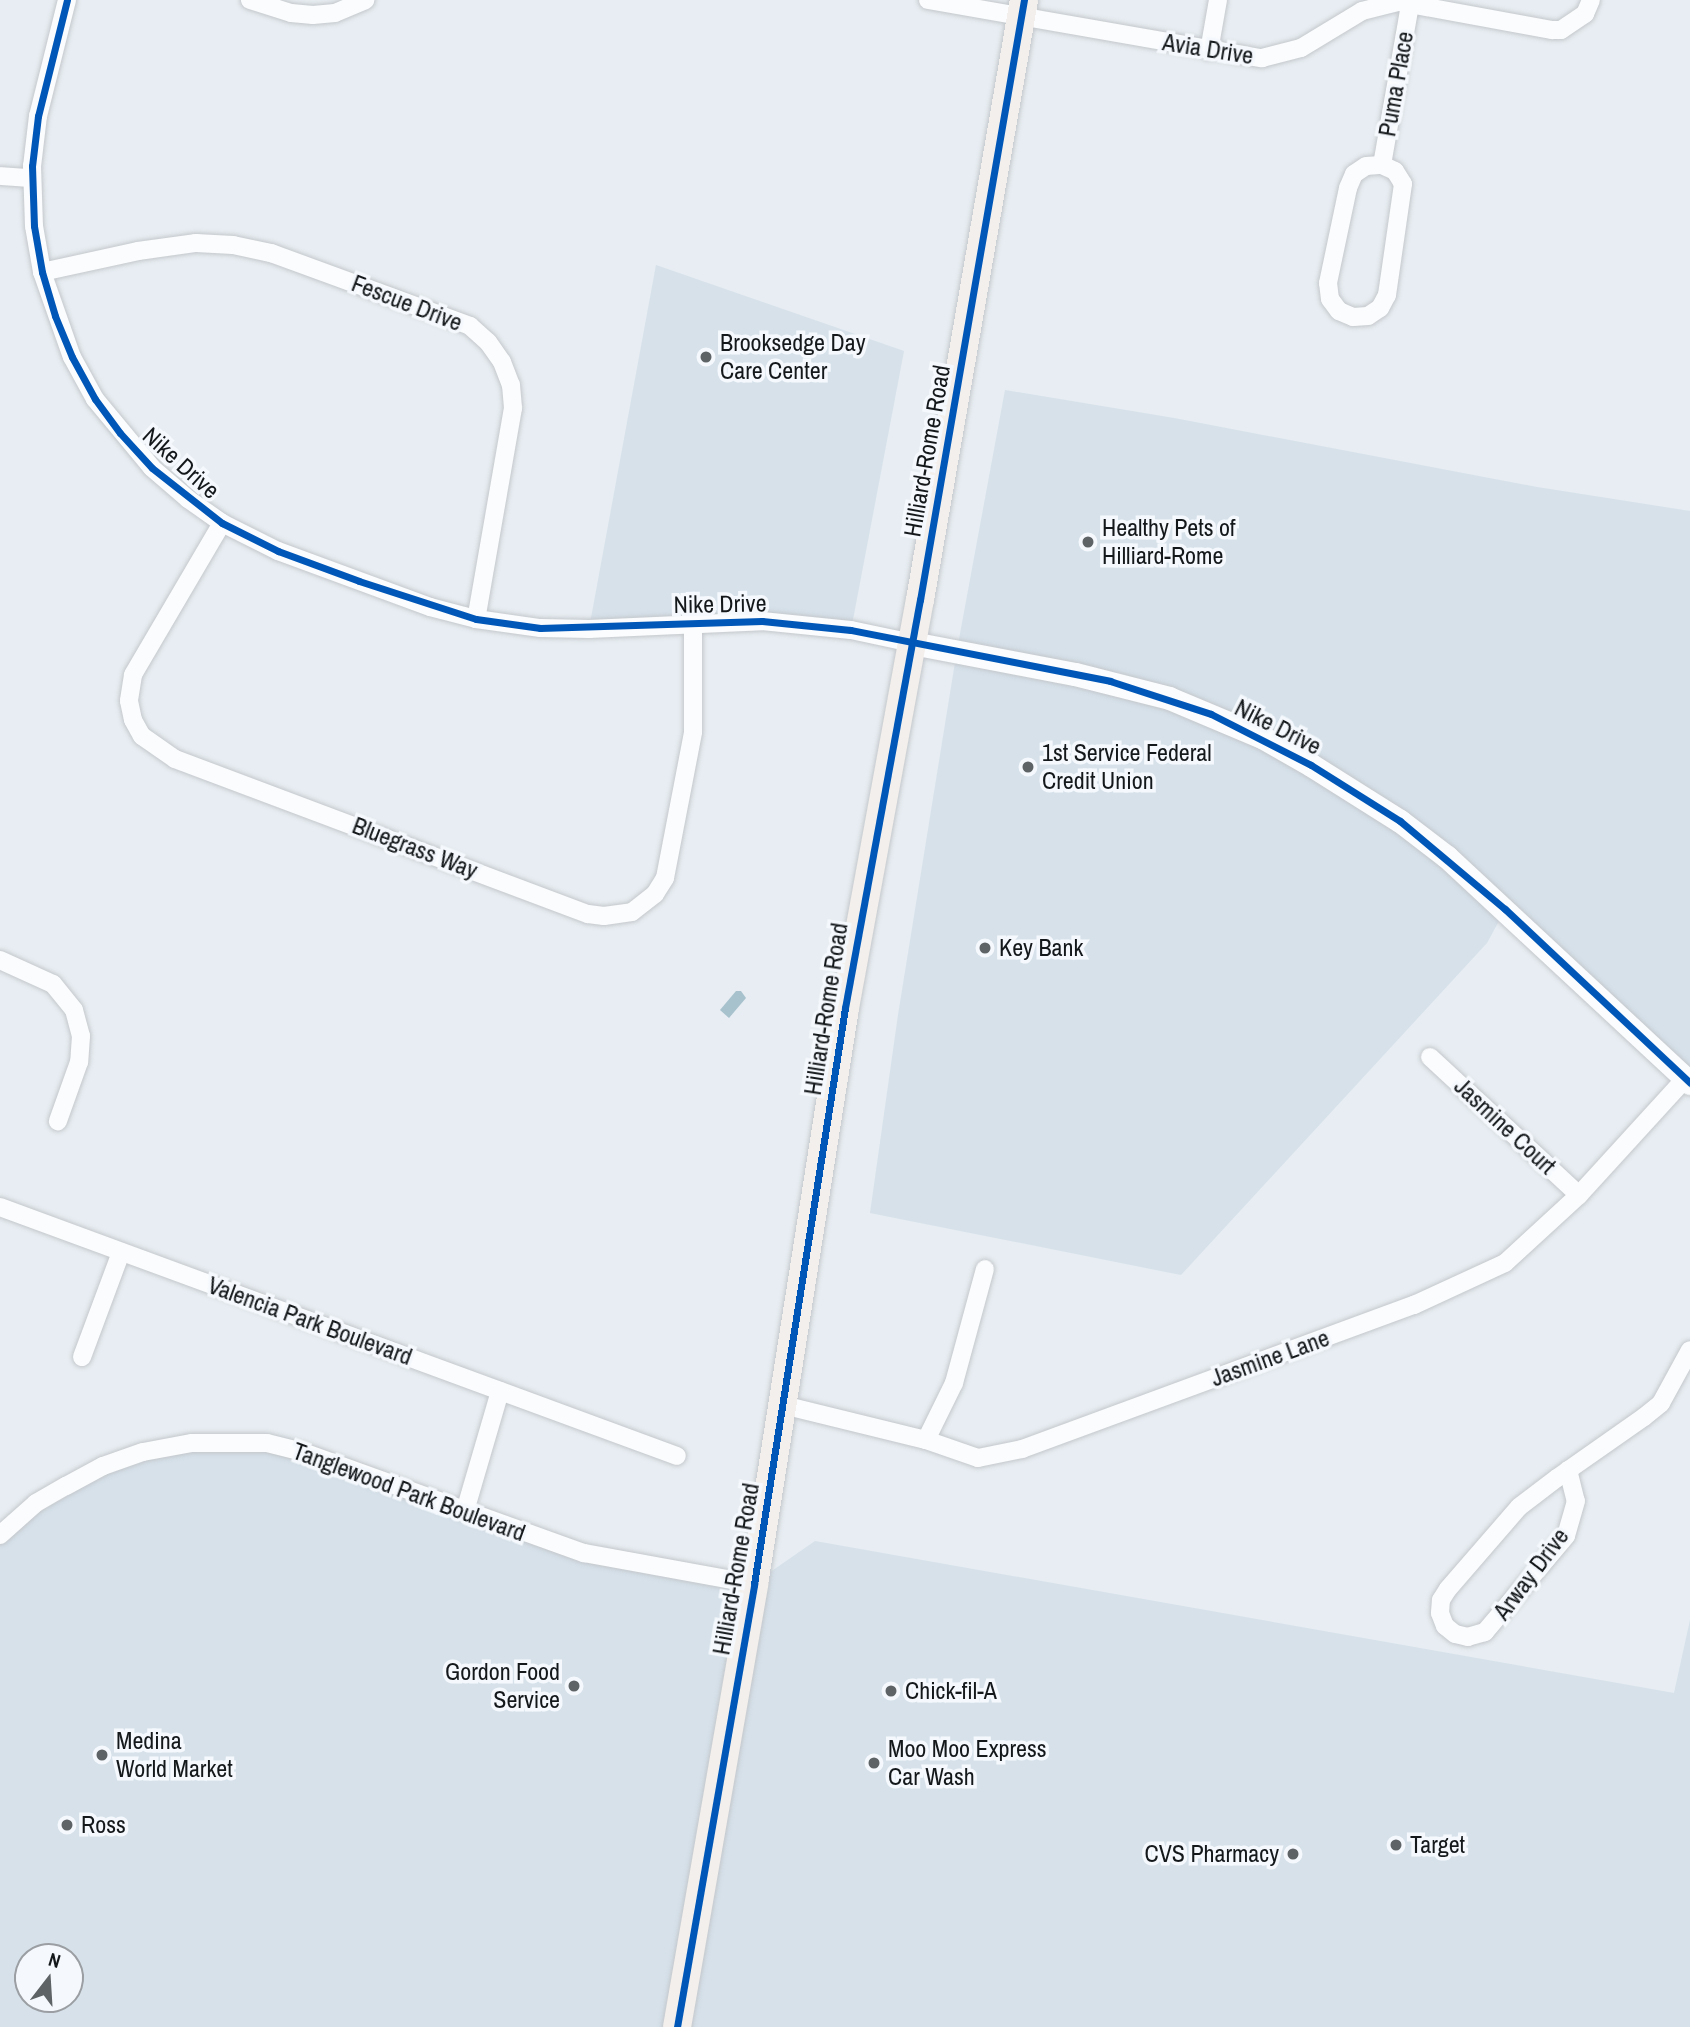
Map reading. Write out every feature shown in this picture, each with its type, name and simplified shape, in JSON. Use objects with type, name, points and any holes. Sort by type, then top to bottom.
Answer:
[{"type":"main road","name":"Hilliard-Rome Road","points":[[677,2027],[754,1584],[845,1008],[1023,8]]},
{"type":"street","name":"Nike Drive","points":[[67,0],[38,116],[32,178],[34,226],[42,272],[72,357],[95,399],[152,468],[222,523],[278,551],[430,607],[476,620],[540,628],[589,629],[693,622],[762,621],[851,630],[1087,676],[1168,698],[1262,737],[1400,821],[1447,857],[1689,1082]]},
{"type":"street","points":[[250,0],[291,13],[313,15],[335,13],[365,0]]},
{"type":"street","name":"Avia Drive","points":[[928,0],[1023,8],[1209,51],[1262,58],[1301,48],[1337,23],[1378,3],[1399,2],[1561,30],[1585,14],[1591,0]]},
{"type":"street","points":[[1209,51],[1218,0]]},
{"type":"street","name":"Puma Place","points":[[1381,164],[1410,4]]},
{"type":"street","name":"Puma Place","points":[[1381,164],[1395,172],[1403,184],[1387,295],[1380,308],[1368,316],[1353,317],[1339,311],[1330,299],[1328,283],[1354,174],[1366,166],[1381,164]]},
{"type":"street","points":[[0,176],[32,178]]},
{"type":"street","name":"Fescue Drive","points":[[42,272],[138,251],[196,243],[233,245],[271,253],[470,326],[488,342],[502,362],[511,385],[513,408],[476,620]]},
{"type":"street","name":"Bluegrass Way","points":[[222,523],[133,675],[129,701],[133,720],[142,736],[175,759],[588,914],[604,916],[632,912],[655,894],[665,878],[693,732],[693,622]]},
{"type":"street","points":[[0,960],[53,984],[75,1010],[81,1036],[79,1062],[58,1121]]},
{"type":"street","name":"Jasmine Court","points":[[1430,1057],[1579,1195]]},
{"type":"street","name":"Jasmine Lane","points":[[783,1405],[926,1440],[978,1458],[1022,1449],[1401,1310],[1505,1263],[1579,1195],[1689,1082]]},
{"type":"street","name":"Valencia Park Boulevard","points":[[0,1207],[677,1457]]},
{"type":"street","points":[[82,1357],[121,1252]]},
{"type":"street","points":[[926,1440],[954,1383],[985,1269]]},
{"type":"street","name":"Arway Drive","points":[[1568,1471],[1576,1501],[1566,1535],[1485,1632],[1468,1637],[1455,1634],[1445,1626],[1440,1613],[1441,1600],[1448,1589],[1518,1507],[1661,1404],[1690,1350]]},
{"type":"street","points":[[465,1511],[500,1391]]},
{"type":"street","name":"Tanglewood Park Boulevard","points":[[0,1535],[36,1503],[103,1466],[143,1452],[217,1442],[267,1443],[300,1451],[584,1553],[754,1584]]},
{"type":"shaded area","points":[[656,265],[904,351],[851,630],[589,629]]},
{"type":"shaded area","points":[[1005,390],[1174,418],[1537,487],[1690,511],[1690,1083],[1505,910],[1487,943],[1181,1275],[870,1213],[898,1015],[957,650]]},
{"type":"shaded area","points":[[267,1443],[543,1540],[753,1584],[815,1541],[1674,1693],[1690,1620],[1690,2027],[0,2027],[0,1535],[143,1452]]},
{"type":"water","points":[[736,991],[741,991],[746,998],[729,1018],[720,1010]]},
{"type":"cycle path","points":[[67,0],[38,116],[32,166],[34,226],[42,272],[55,316],[72,357],[95,399],[120,433],[152,468],[222,523],[278,551],[476,619],[540,628],[762,621],[851,630],[1110,681],[1211,714],[1311,765],[1400,821],[1505,909],[1690,1083]]},
{"type":"cycle path","points":[[677,2027],[754,1584],[845,1008],[920,600],[1024,0]]},
{"type":"place","name":"Brooksedge Day Care Center","points":[[706,357]]},
{"type":"place","name":"Healthy Pets of Hilliard-Rome","points":[[1088,542]]},
{"type":"place","name":"1st Service Federal Credit Union","points":[[1028,767]]},
{"type":"place","name":"Key Bank","points":[[985,948]]},
{"type":"place","name":"Gordon Food Service","points":[[574,1686]]},
{"type":"place","name":"Chick-fil-A","points":[[891,1691]]},
{"type":"place","name":"Medina World Market","points":[[102,1755]]},
{"type":"place","name":"Moo Moo Express Car Wash","points":[[874,1763]]},
{"type":"place","name":"Ross","points":[[67,1825]]},
{"type":"place","name":"Target","points":[[1396,1845]]},
{"type":"place","name":"CVS Pharmacy","points":[[1293,1854]]}]
